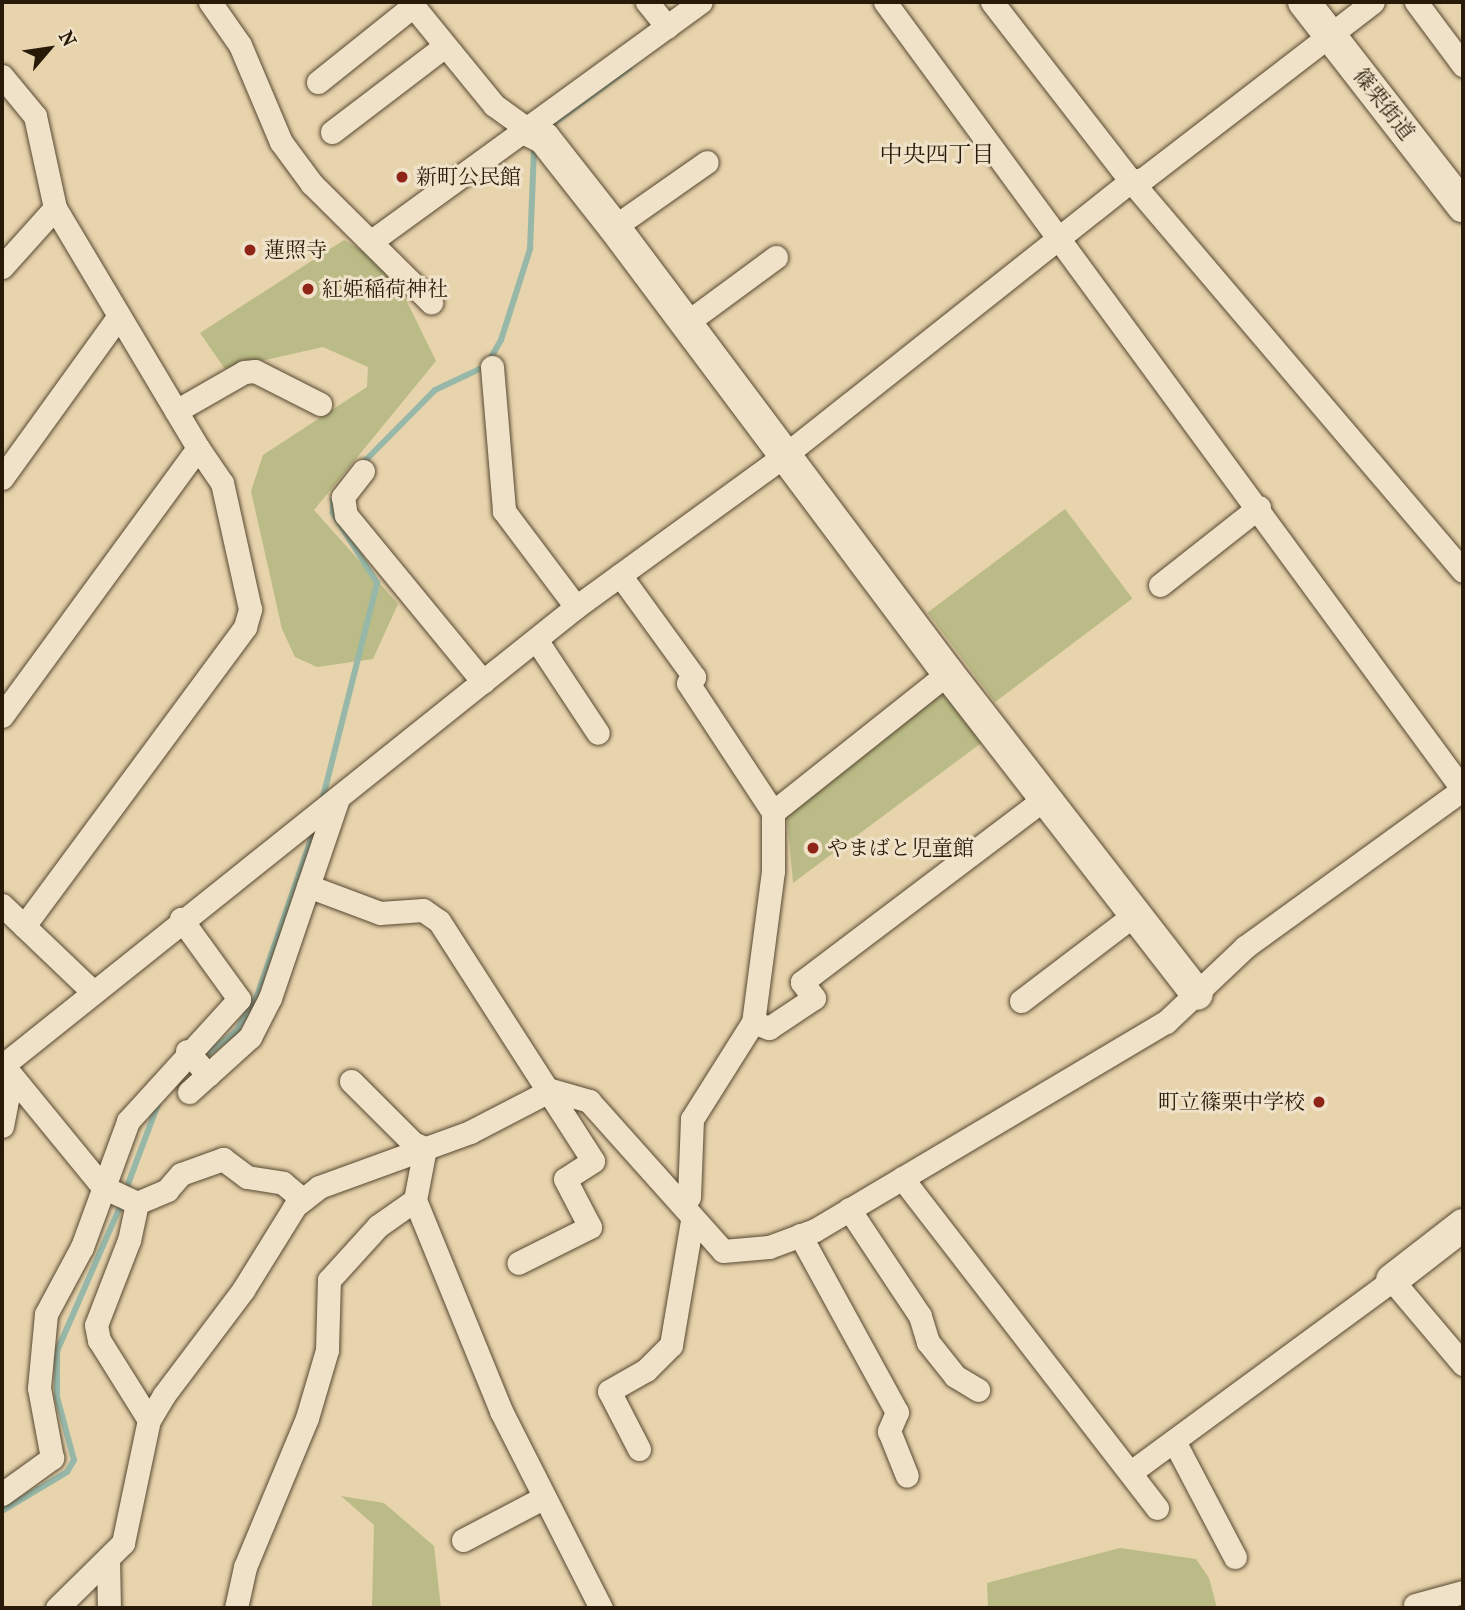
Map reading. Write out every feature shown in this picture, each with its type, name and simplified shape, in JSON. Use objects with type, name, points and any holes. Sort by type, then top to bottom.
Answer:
[{"type":"street","points":[[210,2],[240,45],[282,142],[312,184],[373,240],[431,302]]},
{"type":"street","points":[[647,2],[667,27]]},
{"type":"street","points":[[373,240],[509,139],[530,131],[701,2]]},
{"type":"street","points":[[57,1608],[123,1543],[149,1420],[303,1200],[319,1187],[470,1132],[551,1090],[589,1101],[692,1221],[723,1251],[769,1247],[800,1235],[849,1209],[1166,1022],[1245,947],[1463,790],[1259,507],[885,2]]},
{"type":"street","points":[[992,2],[1131,181],[1463,571]]},
{"type":"street","name":"篠栗街道","points":[[1304,2],[1463,206]]},
{"type":"street","points":[[2,1066],[181,919],[235,883],[576,607],[785,455],[1131,181],[1143,179],[1328,32],[1373,2]]},
{"type":"street","points":[[1416,2],[1463,65]]},
{"type":"street","points":[[318,82],[412,4],[494,105],[544,138],[614,227],[948,673],[1197,994]]},
{"type":"street","points":[[332,132],[445,46]]},
{"type":"street","points":[[2,76],[35,116],[55,208],[118,317],[222,484],[250,609],[245,628],[24,926]]},
{"type":"street","points":[[614,227],[707,162]]},
{"type":"street","points":[[2,267],[55,208]]},
{"type":"street","points":[[685,324],[776,257]]},
{"type":"street","points":[[2,478],[118,317]]},
{"type":"street","points":[[492,366],[503,512],[576,607]]},
{"type":"street","points":[[176,411],[244,372],[256,371],[320,404]]},
{"type":"street","points":[[2,716],[198,448]]},
{"type":"street","points":[[363,471],[343,497],[346,515],[483,682]]},
{"type":"street","points":[[1160,585],[1259,507]]},
{"type":"street","points":[[621,575],[694,677],[688,683],[773,812],[772,871],[753,1022],[692,1119],[689,1197]]},
{"type":"street","points":[[537,640],[598,733]]},
{"type":"street","points":[[773,812],[948,673]]},
{"type":"street","points":[[189,1092],[250,1037],[270,998],[338,798]]},
{"type":"street","points":[[753,1022],[769,1028],[814,998],[802,982],[1045,799]]},
{"type":"street","points":[[308,886],[370,910],[403,914],[423,910],[439,921],[551,1090],[593,1161],[565,1179],[590,1227],[518,1263]]},
{"type":"street","points":[[2,905],[92,991]]},
{"type":"street","points":[[1021,1001],[1135,914]]},
{"type":"street","points":[[2,1494],[52,1458],[38,1388],[46,1314],[82,1247],[128,1121],[187,1051],[239,999],[181,919]]},
{"type":"street","points":[[187,1051],[208,1075]]},
{"type":"street","points":[[2,1066],[8,1096],[2,1126]]},
{"type":"street","points":[[2,1066],[103,1187],[137,1203],[167,1190],[180,1174],[223,1158],[247,1177],[283,1183],[303,1200]]},
{"type":"street","points":[[351,1081],[413,1143],[425,1148]]},
{"type":"street","points":[[425,1148],[415,1200],[543,1498],[601,1608]]},
{"type":"street","points":[[902,1178],[1157,1508]]},
{"type":"street","points":[[236,1608],[244,1567],[307,1418],[327,1350],[330,1280],[378,1226],[415,1200]]},
{"type":"street","points":[[137,1203],[133,1228],[96,1325],[99,1340],[149,1420]]},
{"type":"street","points":[[849,1209],[920,1316],[928,1342],[955,1376],[978,1390]]},
{"type":"street","points":[[639,1448],[609,1391],[646,1370],[671,1345],[692,1221]]},
{"type":"street","points":[[1131,1472],[1463,1225]]},
{"type":"street","points":[[800,1235],[897,1412],[889,1431],[907,1476]]},
{"type":"street","points":[[1392,1280],[1463,1364]]},
{"type":"street","points":[[1174,1441],[1235,1558]]},
{"type":"street","points":[[463,1540],[543,1498]]},
{"type":"street","points":[[108,1558],[109,1608]]},
{"type":"street","points":[[1415,1605],[1463,1592]]},
{"type":"green space","points":[[344,240],[390,267],[436,361],[314,510],[398,604],[373,659],[317,667],[295,657],[282,629],[251,491],[263,455],[367,387],[368,367],[323,347],[225,369],[200,333]]},
{"type":"green space","points":[[1065,509],[1132,598],[995,702],[928,613]]},
{"type":"green space","points":[[949,688],[988,738],[793,883],[787,816]]},
{"type":"green space","points":[[341,1496],[384,1503],[434,1546],[441,1608],[372,1608],[374,1525]]},
{"type":"green space","points":[[1120,1548],[1196,1559],[1209,1578],[1217,1608],[988,1608],[987,1583]]},
{"type":"waterway","points":[[547,128],[629,68]]},
{"type":"waterway","points":[[361,465],[435,390],[486,366],[501,340],[530,249],[534,149]]},
{"type":"waterway","points":[[322,801],[377,583],[333,513],[333,500]]},
{"type":"waterway","points":[[202,1059],[236,1031],[257,996],[316,825]]},
{"type":"waterway","points":[[125,1192],[158,1104]]},
{"type":"waterway","points":[[2,1511],[67,1472],[74,1460],[57,1397],[57,1351],[122,1202]]},
{"type":"place","name":"新町公民館","points":[[402,177]]},
{"type":"place","name":"蓮照寺","points":[[250,250]]},
{"type":"place","name":"紅姫稲荷神社","points":[[308,289]]},
{"type":"place","name":"やまばと児童館","points":[[813,848]]},
{"type":"place","name":"町立篠栗中学校","points":[[1319,1102]]},
{"type":"district","name":"中央四丁目","points":[[937,155]]}]
